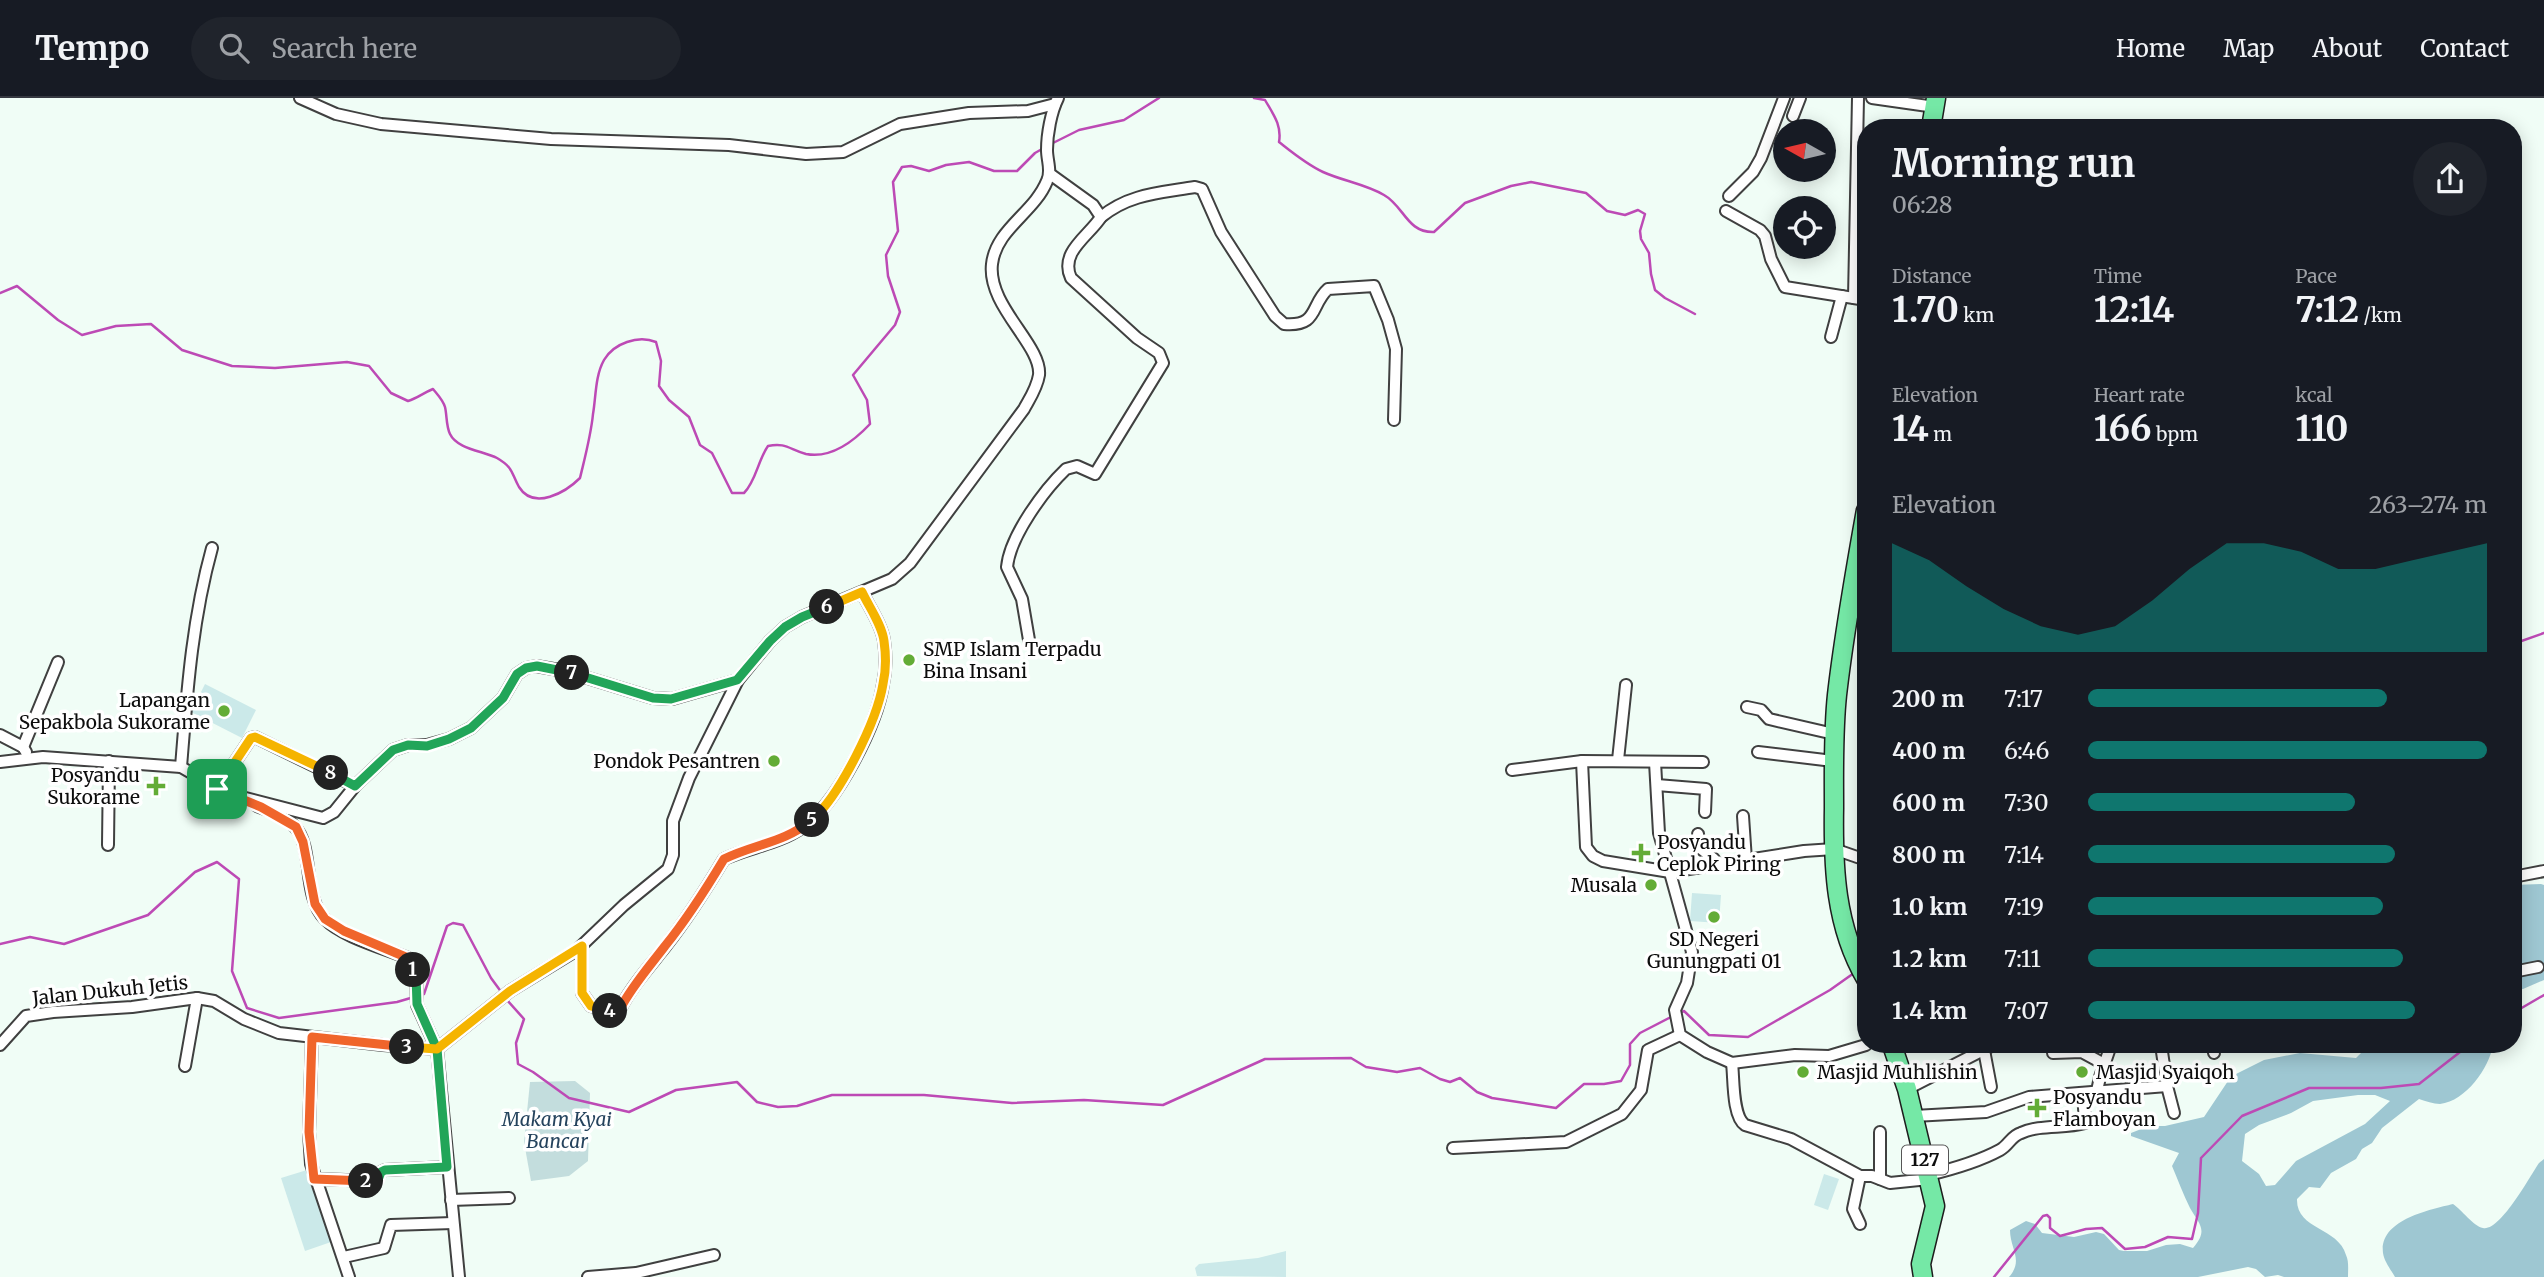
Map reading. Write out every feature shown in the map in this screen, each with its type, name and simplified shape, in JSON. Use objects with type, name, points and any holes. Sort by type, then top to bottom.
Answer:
[{"type":"main road","points":[[1857,557],[1851,588],[1833,761],[1839,910],[1846,937],[1857,963]]},
{"type":"main road","name":"127","points":[[1895,1053],[1914,1116],[1935,1213],[1921,1264],[1923,1277]]},
{"type":"street","points":[[300,98],[336,114],[380,124],[551,139],[729,145],[806,154],[843,152],[900,124],[969,113],[1028,111],[1057,101]]},
{"type":"street","points":[[1729,195],[1753,172],[1759,162],[1784,98]]},
{"type":"street","points":[[1793,116],[1800,98]]},
{"type":"street","points":[[1858,98],[1858,119]]},
{"type":"street","points":[[1872,98],[1935,103]]},
{"type":"street","points":[[437,1049],[506,995],[582,946],[668,869],[673,855],[673,821],[707,737],[737,680],[785,627],[891,579],[910,563],[1024,409],[1036,387],[1039,366],[997,295],[992,278],[992,264],[997,244],[1042,192],[1050,174],[1048,139],[1057,101]]},
{"type":"street","points":[[1831,338],[1854,298],[1857,148]]},
{"type":"street","points":[[1050,174],[1093,205],[1101,217]]},
{"type":"street","points":[[1029,640],[1022,599],[1007,567],[1015,538],[1024,522],[1066,468],[1077,467],[1095,474],[1163,363],[1159,352],[1114,319],[1069,273],[1069,257],[1074,247],[1109,210],[1137,196],[1195,187],[1202,189],[1221,232],[1275,316],[1284,324],[1301,323],[1310,318],[1323,293],[1328,289],[1374,286],[1396,349],[1394,420]]},
{"type":"street","points":[[1726,211],[1760,230],[1765,236],[1771,260],[1785,287],[1854,298]]},
{"type":"street","points":[[181,767],[191,647],[200,591],[212,548]]},
{"type":"street","points":[[582,946],[582,993],[591,1006],[612,1012],[620,1009],[630,990],[700,899],[724,859],[774,843],[802,828],[832,797],[869,728],[883,685],[884,638],[862,592]]},
{"type":"street","points":[[23,747],[58,662]]},
{"type":"street","points":[[221,791],[323,818],[334,812],[355,786],[393,750],[408,745],[427,746],[471,728],[503,698],[517,674],[526,668],[537,666],[565,671],[653,698],[671,699],[737,680]]},
{"type":"street","points":[[1618,760],[1626,685]]},
{"type":"street","points":[[1747,707],[1761,710],[1769,719],[1834,734]]},
{"type":"street","points":[[0,735],[23,747],[30,758]]},
{"type":"street","points":[[221,791],[251,738],[255,737],[355,786]]},
{"type":"street","points":[[1758,752],[1833,761]]},
{"type":"street","points":[[6,762],[30,758],[181,767],[221,791],[261,807],[296,827],[303,842],[315,904],[325,919],[344,931],[408,958],[416,975],[417,1004],[437,1049],[459,1277]]},
{"type":"street","points":[[108,845],[109,761]]},
{"type":"street","points":[[1581,761],[1588,852],[1602,861],[1670,872],[1804,851],[1835,849],[1857,857]]},
{"type":"street","points":[[1512,771],[1581,761],[1703,762]]},
{"type":"street","points":[[1656,762],[1659,833],[1692,951],[1687,983],[1676,1015],[1680,1035],[1707,1052],[1732,1063],[1795,1055],[1829,1056],[1857,1048]]},
{"type":"street","points":[[1657,785],[1706,789],[1704,812]]},
{"type":"street","points":[[1743,816],[1746,860]]},
{"type":"street","points":[[1698,834],[1700,848],[1714,859],[1715,865]]},
{"type":"street","points":[[2522,875],[2544,871]]},
{"type":"street","points":[[2522,970],[2538,967]]},
{"type":"street","points":[[185,1066],[197,998]]},
{"type":"street","name":"Jalan Dukuh Jetis","points":[[0,1045],[26,1016],[132,1007],[197,998],[214,1001],[261,1027],[279,1032],[437,1049]]},
{"type":"street","points":[[1453,1148],[1566,1142],[1622,1114],[1641,1090],[1648,1050],[1680,1035]]},
{"type":"street","points":[[312,1037],[309,1132],[314,1179],[349,1277]]},
{"type":"street","points":[[1907,1089],[1978,1053]]},
{"type":"street","points":[[1988,1053],[1991,1087]]},
{"type":"street","points":[[2084,1053],[2104,1064]]},
{"type":"street","points":[[2097,1091],[2108,1053]]},
{"type":"street","points":[[2162,1053],[2174,1113]]},
{"type":"street","points":[[1732,1063],[1736,1110],[1740,1122],[1791,1139],[1860,1176],[1890,1183],[1929,1177],[1992,1154],[2004,1148],[2013,1136],[2025,1131],[2085,1124],[2083,1093]]},
{"type":"street","points":[[1914,1116],[1986,1112],[2029,1097],[2167,1086]]},
{"type":"street","points":[[1880,1132],[1880,1179]]},
{"type":"street","points":[[314,1179],[376,1181],[385,1170],[447,1167]]},
{"type":"street","points":[[1860,1176],[1853,1209],[1860,1224]]},
{"type":"street","points":[[451,1200],[509,1198]]},
{"type":"street","points":[[344,1257],[384,1248],[391,1225],[453,1223]]},
{"type":"street","points":[[588,1277],[636,1273],[714,1255]]},
{"type":"shaded area","name":"Lapangan Sepakbola Sukorame","points":[[205,684],[256,710],[242,738],[191,712]]},
{"type":"shaded area","points":[[2522,885],[2544,885],[2544,980],[2522,989]]},
{"type":"shaded area","points":[[1692,893],[1721,895],[1719,923],[1690,921]]},
{"type":"shaded area","points":[[2300,1053],[2356,1058],[2361,1053],[2491,1053],[2475,1082],[2459,1097],[2440,1104],[2419,1099],[2382,1128],[2356,1159],[2331,1173],[2320,1188],[2309,1187],[2297,1199],[2298,1209],[2303,1217],[2342,1246],[2348,1260],[2348,1277],[2265,1277],[2256,1269],[2248,1267],[2198,1277],[2009,1277],[2016,1260],[2010,1230],[2026,1221],[2035,1224],[2042,1233],[2074,1237],[2096,1232],[2104,1234],[2119,1250],[2124,1251],[2147,1251],[2180,1244],[2193,1248],[2201,1236],[2201,1227],[2187,1203],[2172,1166],[2179,1153],[2131,1136],[2131,1133],[2149,1126],[2165,1126],[2204,1117],[2234,1075],[2264,1060]],"holes":[[[2358,1095],[2375,1095],[2390,1101],[2365,1124],[2296,1161],[2275,1185],[2266,1186],[2259,1174],[2242,1161],[2245,1134],[2313,1101]]]},
{"type":"shaded area","points":[[2544,1159],[2544,1277],[2395,1277],[2383,1253],[2389,1232],[2397,1225],[2419,1213],[2453,1204],[2479,1227],[2490,1227],[2506,1213]]},
{"type":"shaded area","points":[[307,1170],[331,1242],[305,1251],[281,1178]]},
{"type":"shaded area","points":[[1824,1174],[1839,1179],[1828,1210],[1814,1205]]},
{"type":"shaded area","points":[[1286,1251],[1286,1277],[1197,1276],[1195,1268],[1199,1264],[1258,1258]]},
{"type":"green space","name":"Makam Kyai Bancar","points":[[575,1081],[590,1093],[588,1161],[569,1176],[531,1181],[524,1142],[530,1082]]},
{"type":"waterway","points":[[1051,144],[1079,130],[1124,120],[1159,98]]},
{"type":"waterway","points":[[1254,98],[1265,100],[1278,125],[1279,142],[1289,150],[1323,172],[1384,195],[1412,224],[1425,231],[1434,232],[1465,203],[1511,186],[1531,182],[1586,193],[1607,211],[1625,215],[1638,210],[1645,214],[1640,231],[1641,239],[1649,253],[1655,290],[1695,314]]},
{"type":"waterway","points":[[0,293],[17,286],[58,320],[82,335],[116,326],[151,324],[182,350],[232,366],[275,368],[347,362],[369,366],[391,393],[408,401],[433,389],[444,404],[448,428],[453,439],[497,458],[509,468],[525,494],[533,498],[550,497],[567,489],[580,478],[601,366],[608,354],[620,345],[634,340],[649,340],[656,342],[661,361],[659,386],[669,400],[689,417],[700,445],[712,453],[732,493],[744,493],[768,446],[784,446],[806,454],[825,454],[850,442],[870,424],[867,400],[853,375],[895,325],[900,312],[888,276],[886,255],[898,231],[893,182],[902,167],[911,166],[929,171],[946,165],[969,162],[994,171],[1017,171],[1042,149]]},
{"type":"waterway","points":[[2522,641],[2544,633]]},
{"type":"waterway","points":[[0,944],[30,937],[64,944],[148,915],[195,872],[217,862],[239,879],[232,971],[247,1008],[279,1018],[397,1002],[414,997]]},
{"type":"waterway","points":[[421,995],[424,994],[447,926],[453,923],[463,925],[502,993]]},
{"type":"waterway","points":[[1679,1013],[1684,1011],[1709,1035],[1748,1037],[1830,990],[1854,973]]},
{"type":"waterway","points":[[2522,1008],[2544,995]]},
{"type":"waterway","points":[[506,999],[524,1019],[516,1043],[518,1064],[569,1098],[629,1112],[676,1090],[737,1082],[757,1102],[778,1107],[797,1106],[832,1095],[924,1095],[1012,1103],[1084,1100],[1163,1105],[1265,1059],[1351,1058],[1366,1067],[1397,1072],[1420,1068],[1450,1082],[1460,1078],[1477,1092],[1492,1098],[1556,1108],[1584,1084],[1621,1081],[1630,1065],[1630,1044],[1640,1033],[1673,1016]]},
{"type":"waterway","points":[[1994,1277],[2043,1216],[2047,1215],[2050,1218],[2050,1228],[2060,1236],[2102,1228],[2125,1249],[2145,1247],[2168,1237],[2192,1239],[2198,1213],[2201,1158],[2242,1116],[2309,1088],[2381,1088],[2419,1084],[2459,1053]]},
{"type":"place","name":"SMP Islam Terpadu Bina Insani","points":[[909,660]]},
{"type":"place","name":"Lapangan Sepakbola Sukorame","points":[[224,711]]},
{"type":"place","name":"Pondok Pesantren","points":[[774,761]]},
{"type":"place","name":"Posyandu Sukorame","points":[[156,786]]},
{"type":"place","name":"Posyandu Ceplok Piring","points":[[1641,853]]},
{"type":"place","name":"Musala","points":[[1651,885]]},
{"type":"place","name":"SD Negeri Gunungpati 01","points":[[1714,917]]},
{"type":"place","name":"Masjid Muhlishin","points":[[1803,1072]]},
{"type":"place","name":"Masjid Syaiqoh","points":[[2082,1072]]},
{"type":"place","name":"Posyandu Flamboyan","points":[[2037,1108]]},
{"type":"route","points":[[217,789],[231,797],[261,807],[296,827],[303,842],[315,904],[325,919],[344,931],[408,958],[416,975],[417,1004],[437,1049],[447,1167],[385,1170],[376,1181],[314,1179],[309,1132],[312,1037],[437,1049],[510,991],[582,946],[582,993],[591,1006],[612,1012],[620,1009],[630,990],[700,899],[724,859],[774,843],[802,828],[832,797],[869,728],[883,685],[884,638],[862,592],[785,627],[737,680],[671,699],[653,698],[565,671],[537,666],[526,668],[517,674],[503,698],[471,728],[427,746],[408,745],[393,750],[355,786],[255,737],[251,738],[217,789]]}]
